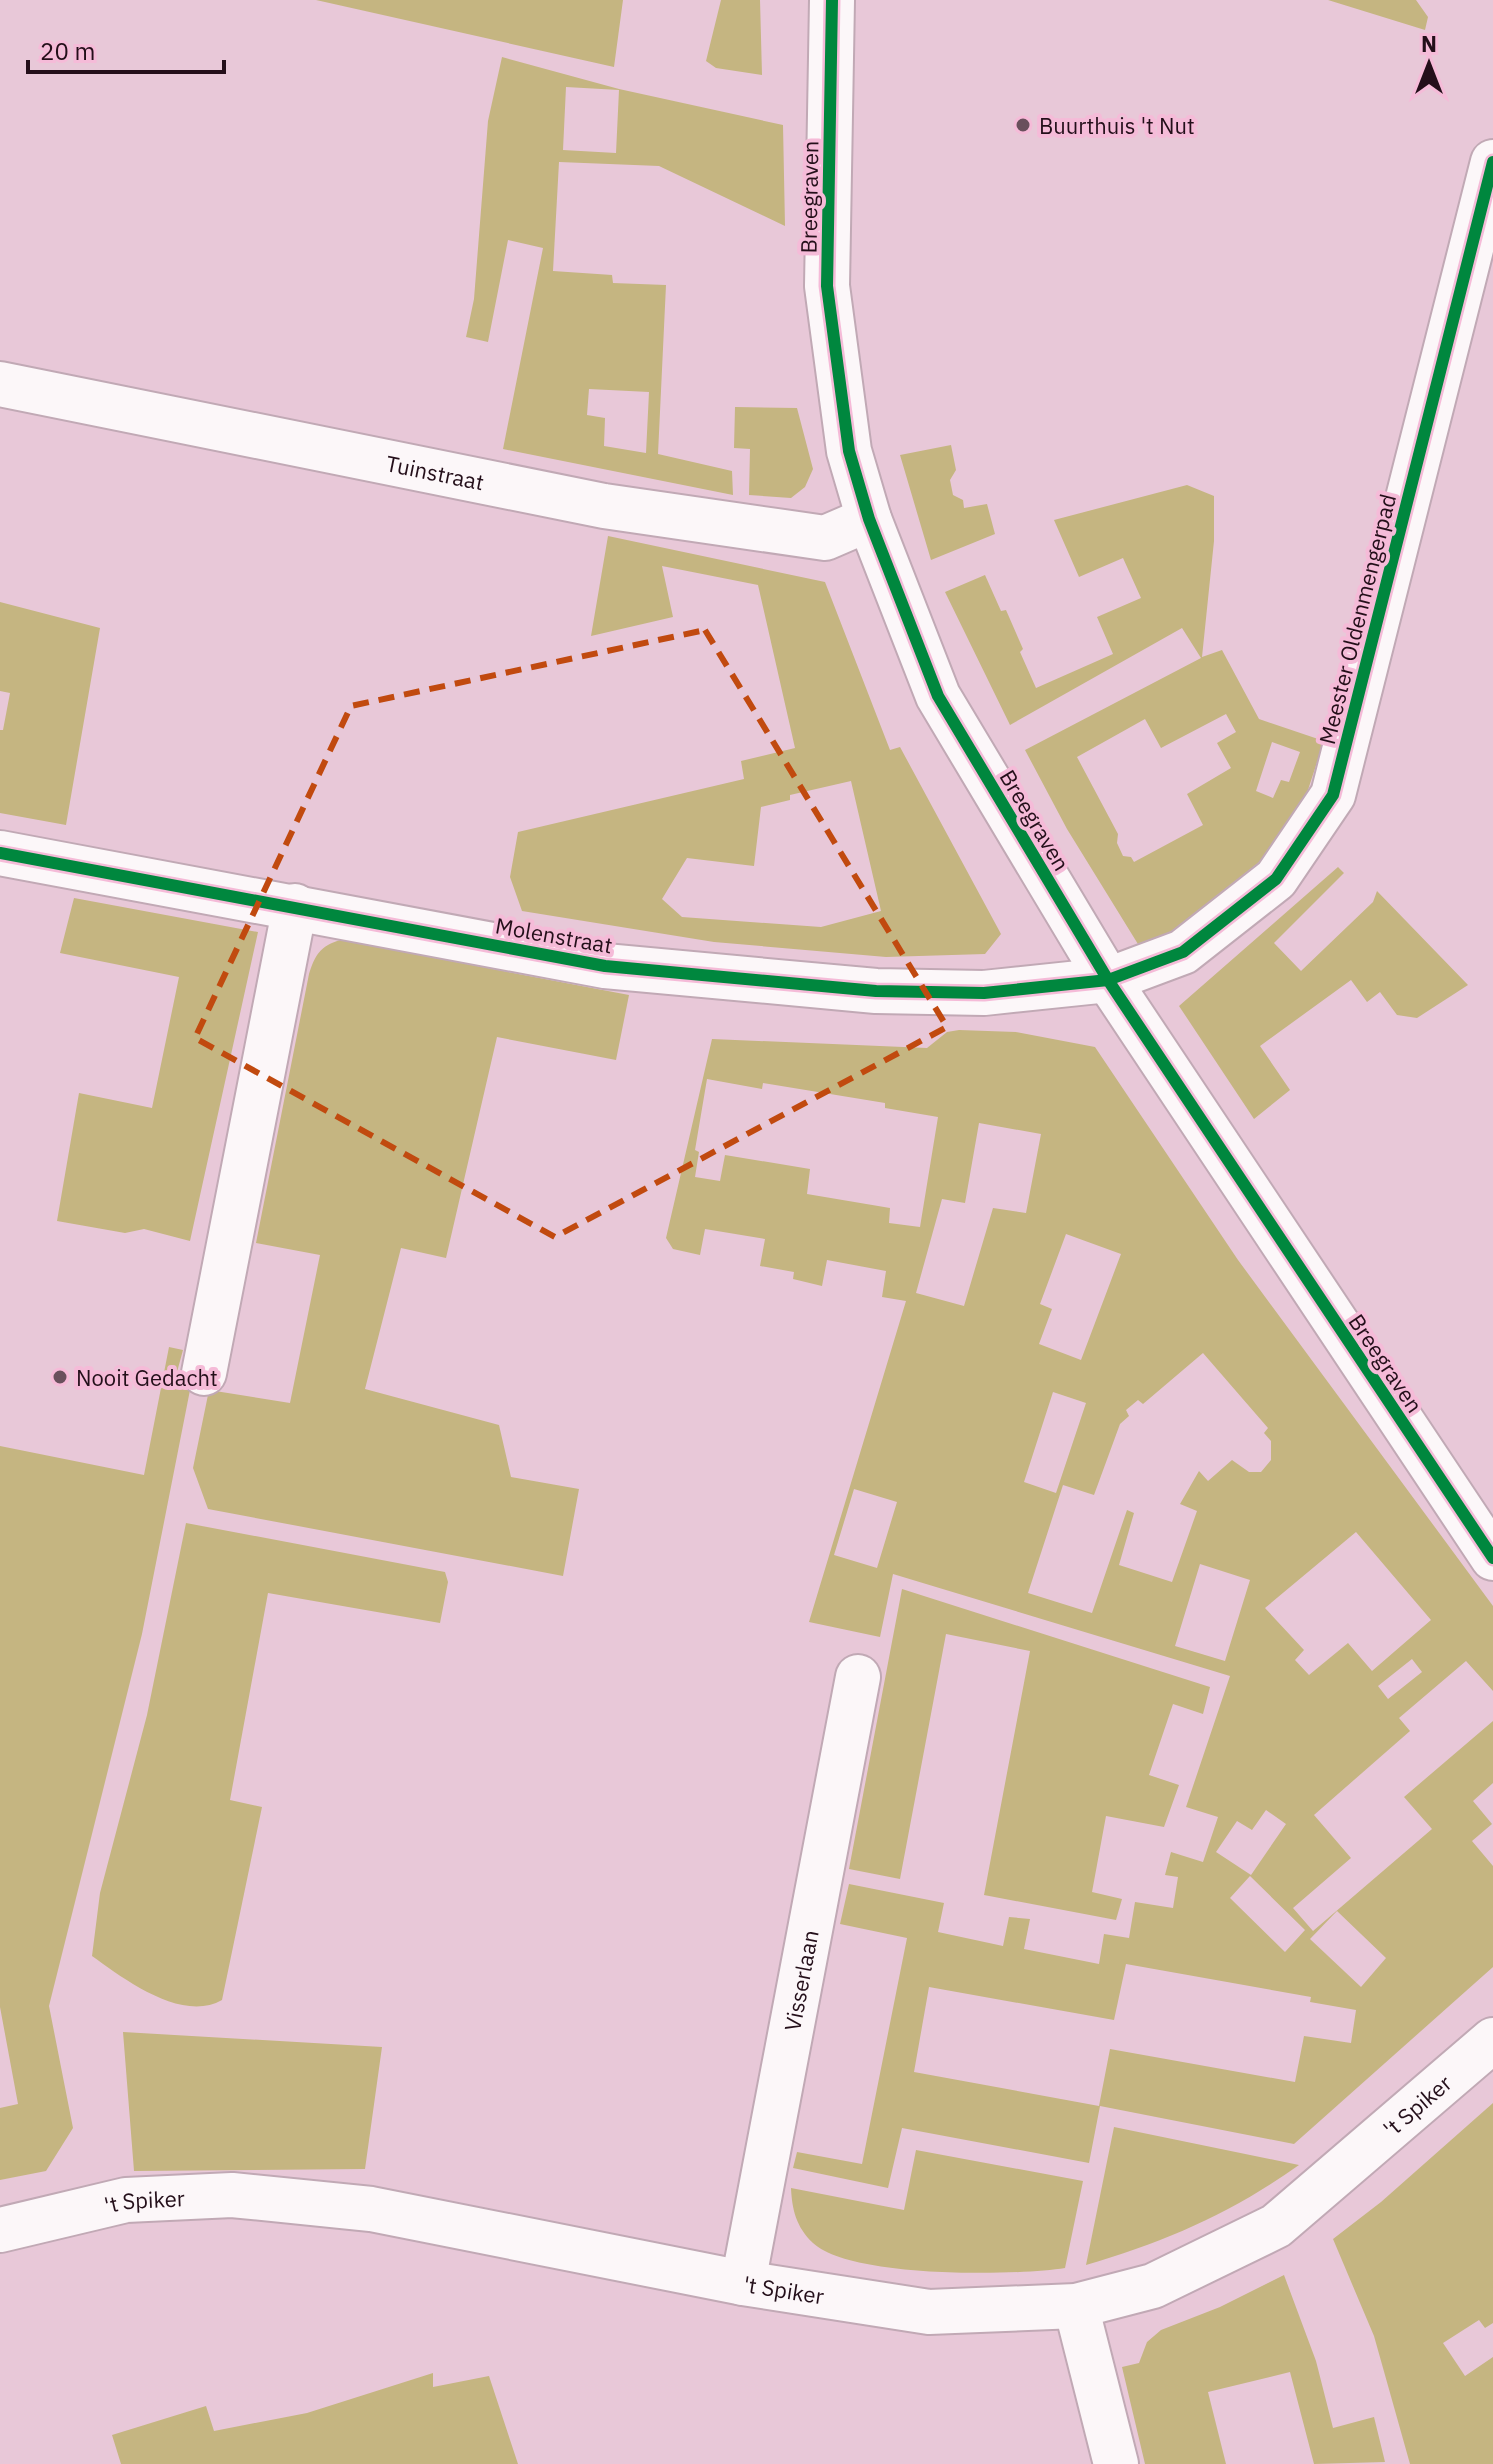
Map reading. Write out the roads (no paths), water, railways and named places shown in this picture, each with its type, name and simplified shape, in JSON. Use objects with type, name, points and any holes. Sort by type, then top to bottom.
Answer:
[{"type":"street","name":"Breegraven","points":[[832,0],[827,286],[849,451],[869,519],[938,696],[1108,980],[1493,1558]]},
{"type":"street","name":"Meester Oldenmengerpad","points":[[1108,980],[1183,952],[1276,879],[1333,795],[1493,162]]},
{"type":"street","name":"Tuinstraat","points":[[0,384],[604,506],[825,538],[869,519]]},
{"type":"street","name":"Molenstraat","points":[[0,853],[605,966],[876,991],[984,993],[1108,980]]},
{"type":"street","points":[[204,1373],[295,906]]},
{"type":"street","name":"Visserlaan","points":[[743,2283],[858,1677]]},
{"type":"street","name":"'t Spiker","points":[[0,2230],[126,2200],[232,2195],[371,2209],[743,2283],[929,2312],[1076,2306],[1153,2286],[1276,2226],[1493,2040]]},
{"type":"street","points":[[1076,2306],[1116,2464]]},
{"type":"place","name":"Buurthuis 't Nut","points":[[1023,125]]},
{"type":"place","name":"Nooit Gedacht","points":[[60,1377]]}]
